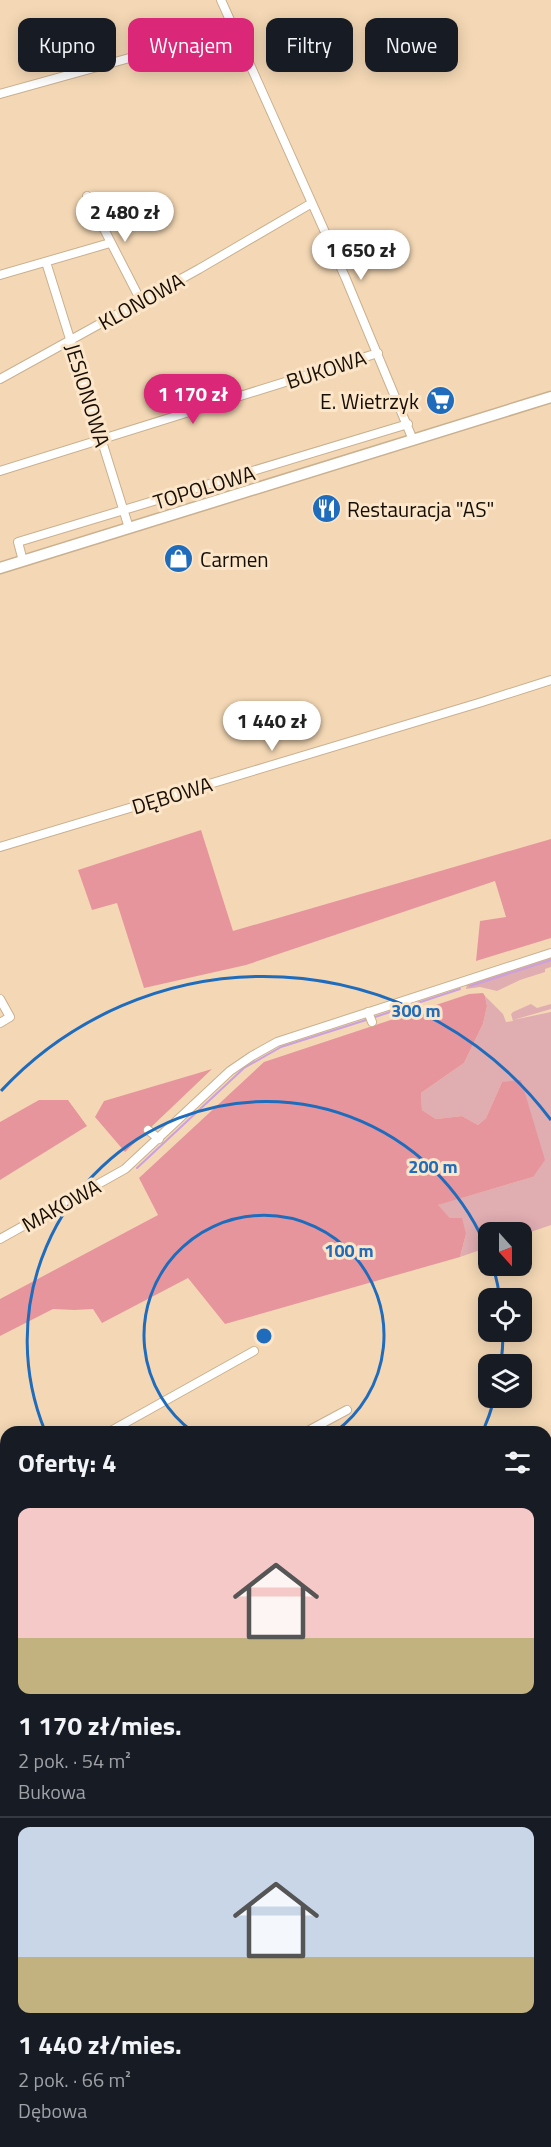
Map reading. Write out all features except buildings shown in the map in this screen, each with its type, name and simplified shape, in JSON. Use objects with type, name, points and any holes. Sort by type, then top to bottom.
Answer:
[{"type":"main road","points":[[0,568],[551,397]]},
{"type":"street","points":[[221,0],[229,18]]},
{"type":"street","points":[[0,94],[128,58]]},
{"type":"street","points":[[253,72],[378,353],[413,440]]},
{"type":"street","points":[[87,196],[141,301]]},
{"type":"street","name":"KLONOWA","points":[[0,379],[71,341],[312,202]]},
{"type":"street","points":[[0,275],[110,243]]},
{"type":"street","name":"JESIONOWA","points":[[46,262],[129,528]]},
{"type":"street","name":"BUKOWA","points":[[0,471],[378,353]]},
{"type":"street","name":"TOPOLOWA","points":[[23,561],[18,542],[408,424]]},
{"type":"street","name":"DĘBOWA","points":[[0,847],[551,680]]},
{"type":"street","name":"MAKOWA","points":[[0,1239],[122,1171],[230,1071],[277,1042],[551,953]]},
{"type":"street","points":[[0,999],[10,1017],[0,1023]]},
{"type":"street","points":[[368,1012],[372,1022]]},
{"type":"street","points":[[148,1130],[159,1139]]},
{"type":"street","points":[[120,1426],[254,1351]]},
{"type":"street","points":[[317,1426],[347,1410]]},
{"type":"shaded area","points":[[201,830],[233,931],[551,839],[551,938],[476,961],[480,921],[506,917],[495,881],[246,965],[144,988],[117,903],[92,910],[78,870]]},
{"type":"shaded area","points":[[551,957],[551,967],[545,969],[545,972],[497,991],[480,987],[466,989],[467,984]]},
{"type":"shaded area","points":[[483,993],[487,1006],[483,1024],[464,1063],[421,1093],[422,1110],[436,1119],[462,1116],[478,1125],[486,1118],[502,1082],[521,1080],[545,1160],[533,1177],[438,1205],[450,1218],[462,1218],[466,1234],[460,1257],[225,1324],[188,1278],[102,1323],[93,1309],[53,1309],[0,1336],[0,1299],[158,1215],[139,1178],[264,1062],[469,994]]},
{"type":"shaded area","points":[[485,996],[503,1014],[506,1022],[513,1021],[511,1014],[513,1012],[531,1004],[537,1008],[551,1004],[551,1009],[513,1020],[551,1012],[551,1225],[532,1232],[532,1222],[478,1222],[478,1251],[460,1257],[466,1234],[437,1205],[533,1177],[502,1082],[486,1118],[478,1125],[462,1116],[436,1119],[422,1110],[421,1093],[464,1063],[483,1024],[487,1006]]},
{"type":"shaded area","points":[[212,1069],[125,1152],[95,1117],[104,1101]]},
{"type":"shaded area","points":[[39,1100],[68,1100],[87,1126],[0,1180],[0,1122]]},
{"type":"waterway","points":[[470,986],[551,960]]},
{"type":"waterway","points":[[375,1017],[460,989]]},
{"type":"waterway","points":[[137,1168],[244,1068],[281,1047],[366,1020]]},
{"type":"place","name":"E. Wietrzyk","points":[[440,401]]},
{"type":"place","name":"Restauracja \"AS\"","points":[[326,509]]},
{"type":"place","name":"Carmen","points":[[179,559]]}]
